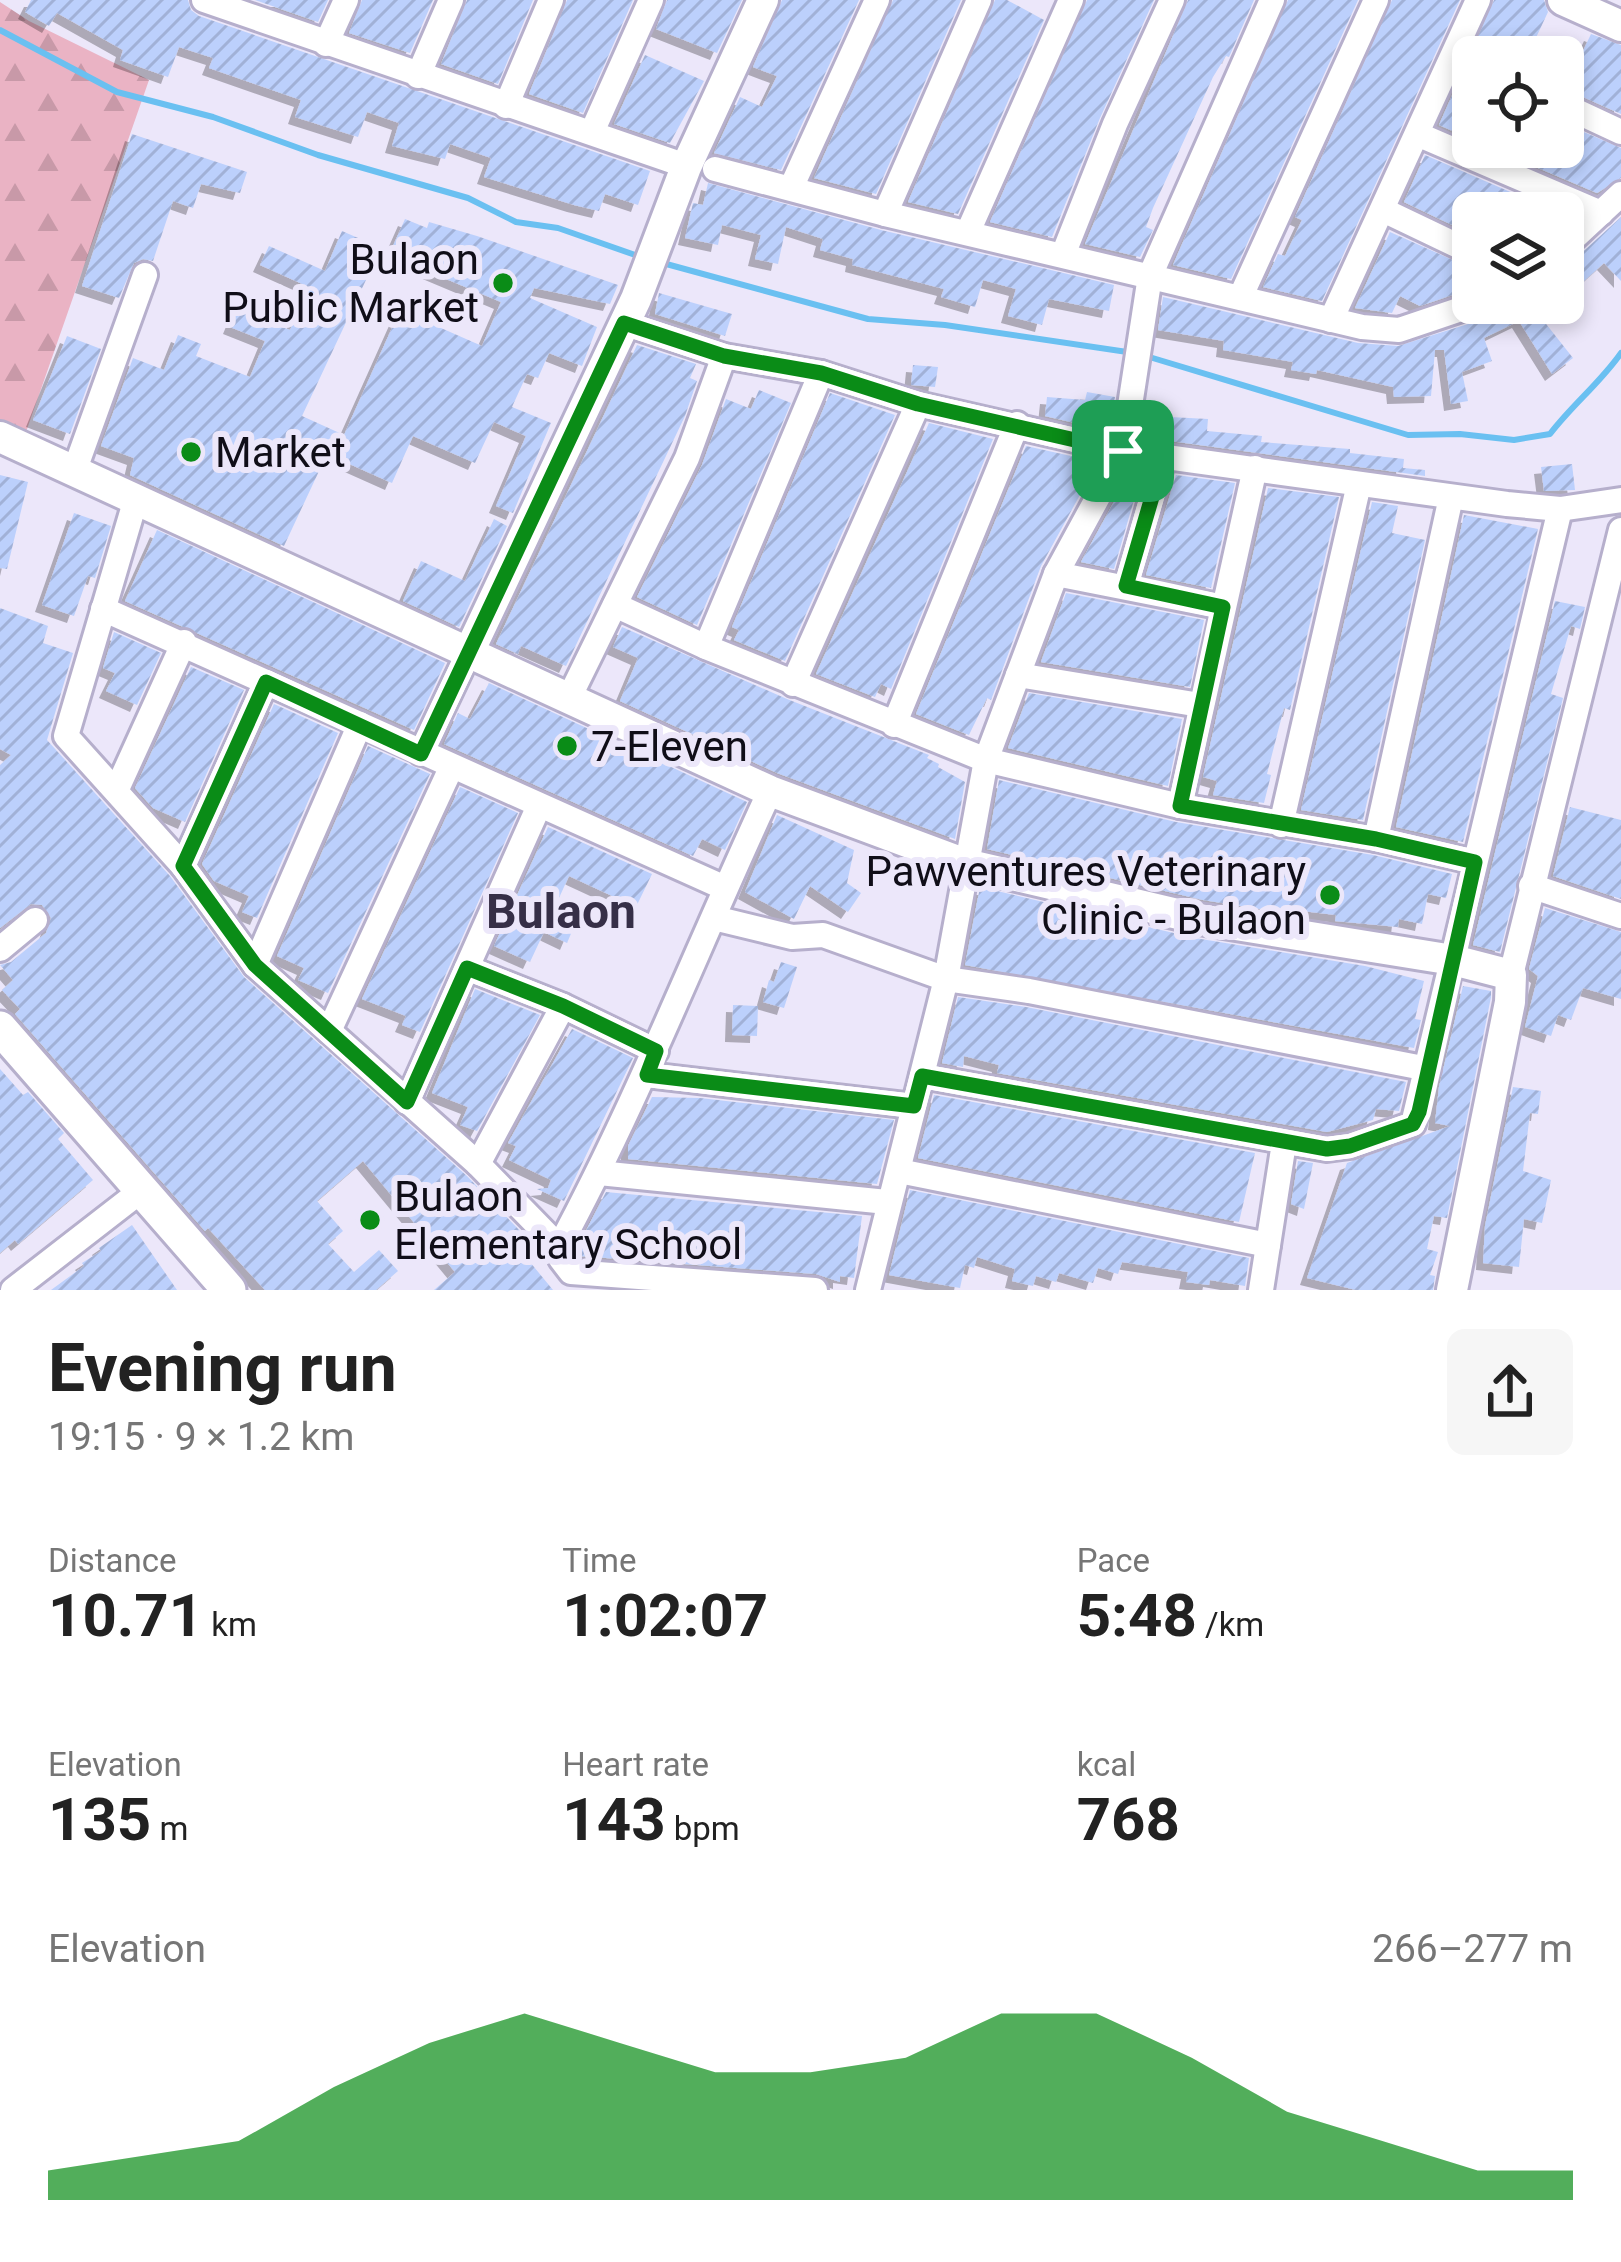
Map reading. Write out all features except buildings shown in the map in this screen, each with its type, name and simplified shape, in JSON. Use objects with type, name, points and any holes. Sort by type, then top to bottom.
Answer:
[{"type":"main road","points":[[0,1028],[229,1290]]},
{"type":"street","points":[[204,0],[250,8],[326,44],[672,161]]},
{"type":"street","points":[[326,44],[346,0]]},
{"type":"street","points":[[418,76],[451,0]]},
{"type":"street","points":[[506,106],[551,0]]},
{"type":"street","points":[[592,132],[651,0]]},
{"type":"street","points":[[421,754],[630,311],[686,166],[763,0]]},
{"type":"street","points":[[790,188],[877,0]]},
{"type":"street","points":[[885,214],[979,0]]},
{"type":"street","points":[[968,232],[1071,0]]},
{"type":"street","points":[[1064,255],[1115,124],[1172,0]]},
{"type":"street","points":[[868,1290],[946,979],[986,760],[1057,574],[1123,451],[1150,276],[1272,0]]},
{"type":"street","points":[[1241,296],[1376,0]]},
{"type":"street","points":[[1469,36],[1478,0]]},
{"type":"street","points":[[1563,0],[1621,26]]},
{"type":"street","points":[[1331,320],[1417,134],[1452,76]]},
{"type":"street","points":[[1584,115],[1621,132]]},
{"type":"street","points":[[1417,134],[1601,213]]},
{"type":"street","points":[[715,169],[1331,320],[1399,330],[1452,312]]},
{"type":"street","points":[[1584,229],[1621,194]]},
{"type":"street","points":[[1383,210],[1452,243]]},
{"type":"street","points":[[74,472],[146,275]]},
{"type":"street","points":[[630,311],[724,356],[821,373],[918,404],[1123,451],[1560,508],[1621,500]]},
{"type":"street","points":[[568,698],[687,458],[724,356]]},
{"type":"street","points":[[706,647],[821,373]]},
{"type":"street","points":[[793,684],[918,404]]},
{"type":"street","points":[[894,724],[1017,424]]},
{"type":"street","points":[[0,437],[770,791],[966,864],[1199,919],[1453,959],[1511,975]]},
{"type":"street","points":[[1126,586],[1164,456]]},
{"type":"street","points":[[1180,806],[1255,468]]},
{"type":"street","points":[[1281,825],[1359,484]]},
{"type":"street","points":[[1376,839],[1451,497]]},
{"type":"street","points":[[135,502],[65,732],[67,740],[117,788],[183,866],[255,965],[478,1164],[560,1247]]},
{"type":"street","points":[[922,1076],[1327,1149],[1413,1124],[1560,508]]},
{"type":"street","points":[[1452,1290],[1510,1003],[1511,975],[1531,886],[1611,609],[1621,530]]},
{"type":"street","points":[[1057,574],[1223,607]]},
{"type":"street","points":[[615,605],[793,684],[986,760],[1180,806],[1376,839],[1475,862]]},
{"type":"street","points":[[103,609],[724,888]]},
{"type":"street","points":[[117,788],[184,643]]},
{"type":"street","points":[[1018,675],[1200,705]]},
{"type":"street","points":[[183,866],[266,682]]},
{"type":"street","points":[[255,965],[360,724]]},
{"type":"street","points":[[329,1031],[451,768]]},
{"type":"street","points":[[770,791],[651,1063],[560,1247],[561,1259],[571,1273],[815,1290]]},
{"type":"street","points":[[407,1102],[538,808]]},
{"type":"street","points":[[1531,886],[1621,916]]},
{"type":"street","points":[[714,918],[792,937],[823,935],[946,979],[1064,997],[1428,1069]]},
{"type":"street","points":[[0,949],[35,920]]},
{"type":"street","points":[[467,968],[563,1006],[651,1063],[914,1106]]},
{"type":"street","points":[[478,1164],[563,1006]]},
{"type":"street","points":[[1261,1290],[1284,1143]]},
{"type":"street","points":[[599,1172],[887,1202]]},
{"type":"street","points":[[899,1172],[1268,1245]]},
{"type":"street","points":[[13,1290],[142,1190]]},
{"type":"green space","points":[[0,2],[149,80],[26,432],[0,421]]},
{"type":"waterway","points":[[0,30],[117,92],[213,117],[318,155],[468,198],[516,222],[558,228],[641,257]]},
{"type":"waterway","points":[[659,262],[868,319],[945,325],[1134,353]]},
{"type":"waterway","points":[[1146,356],[1408,435],[1514,440],[1550,434],[1621,353]]},
{"type":"place","name":"Bulaon Public Market","points":[[503,283]]},
{"type":"place","name":"Market","points":[[191,452]]},
{"type":"place","name":"7-Eleven","points":[[567,746]]},
{"type":"place","name":"Pawventures Veterinary Clinic - Bulaon","points":[[1330,895]]},
{"type":"place","name":"Bulaon Elementary School","points":[[370,1220]]},
{"type":"district","name":"Bulaon","points":[[561,911]]},
{"type":"route","points":[[624,323],[724,356],[821,373],[918,404],[1123,451],[1164,456],[1126,586],[1223,607],[1180,806],[1376,839],[1475,862],[1419,1112],[1413,1124],[1399,1131],[1327,1149],[922,1076],[914,1106],[647,1075],[656,1051],[563,1006],[467,968],[407,1102],[255,965],[183,866],[266,682],[421,754],[624,323]]}]
